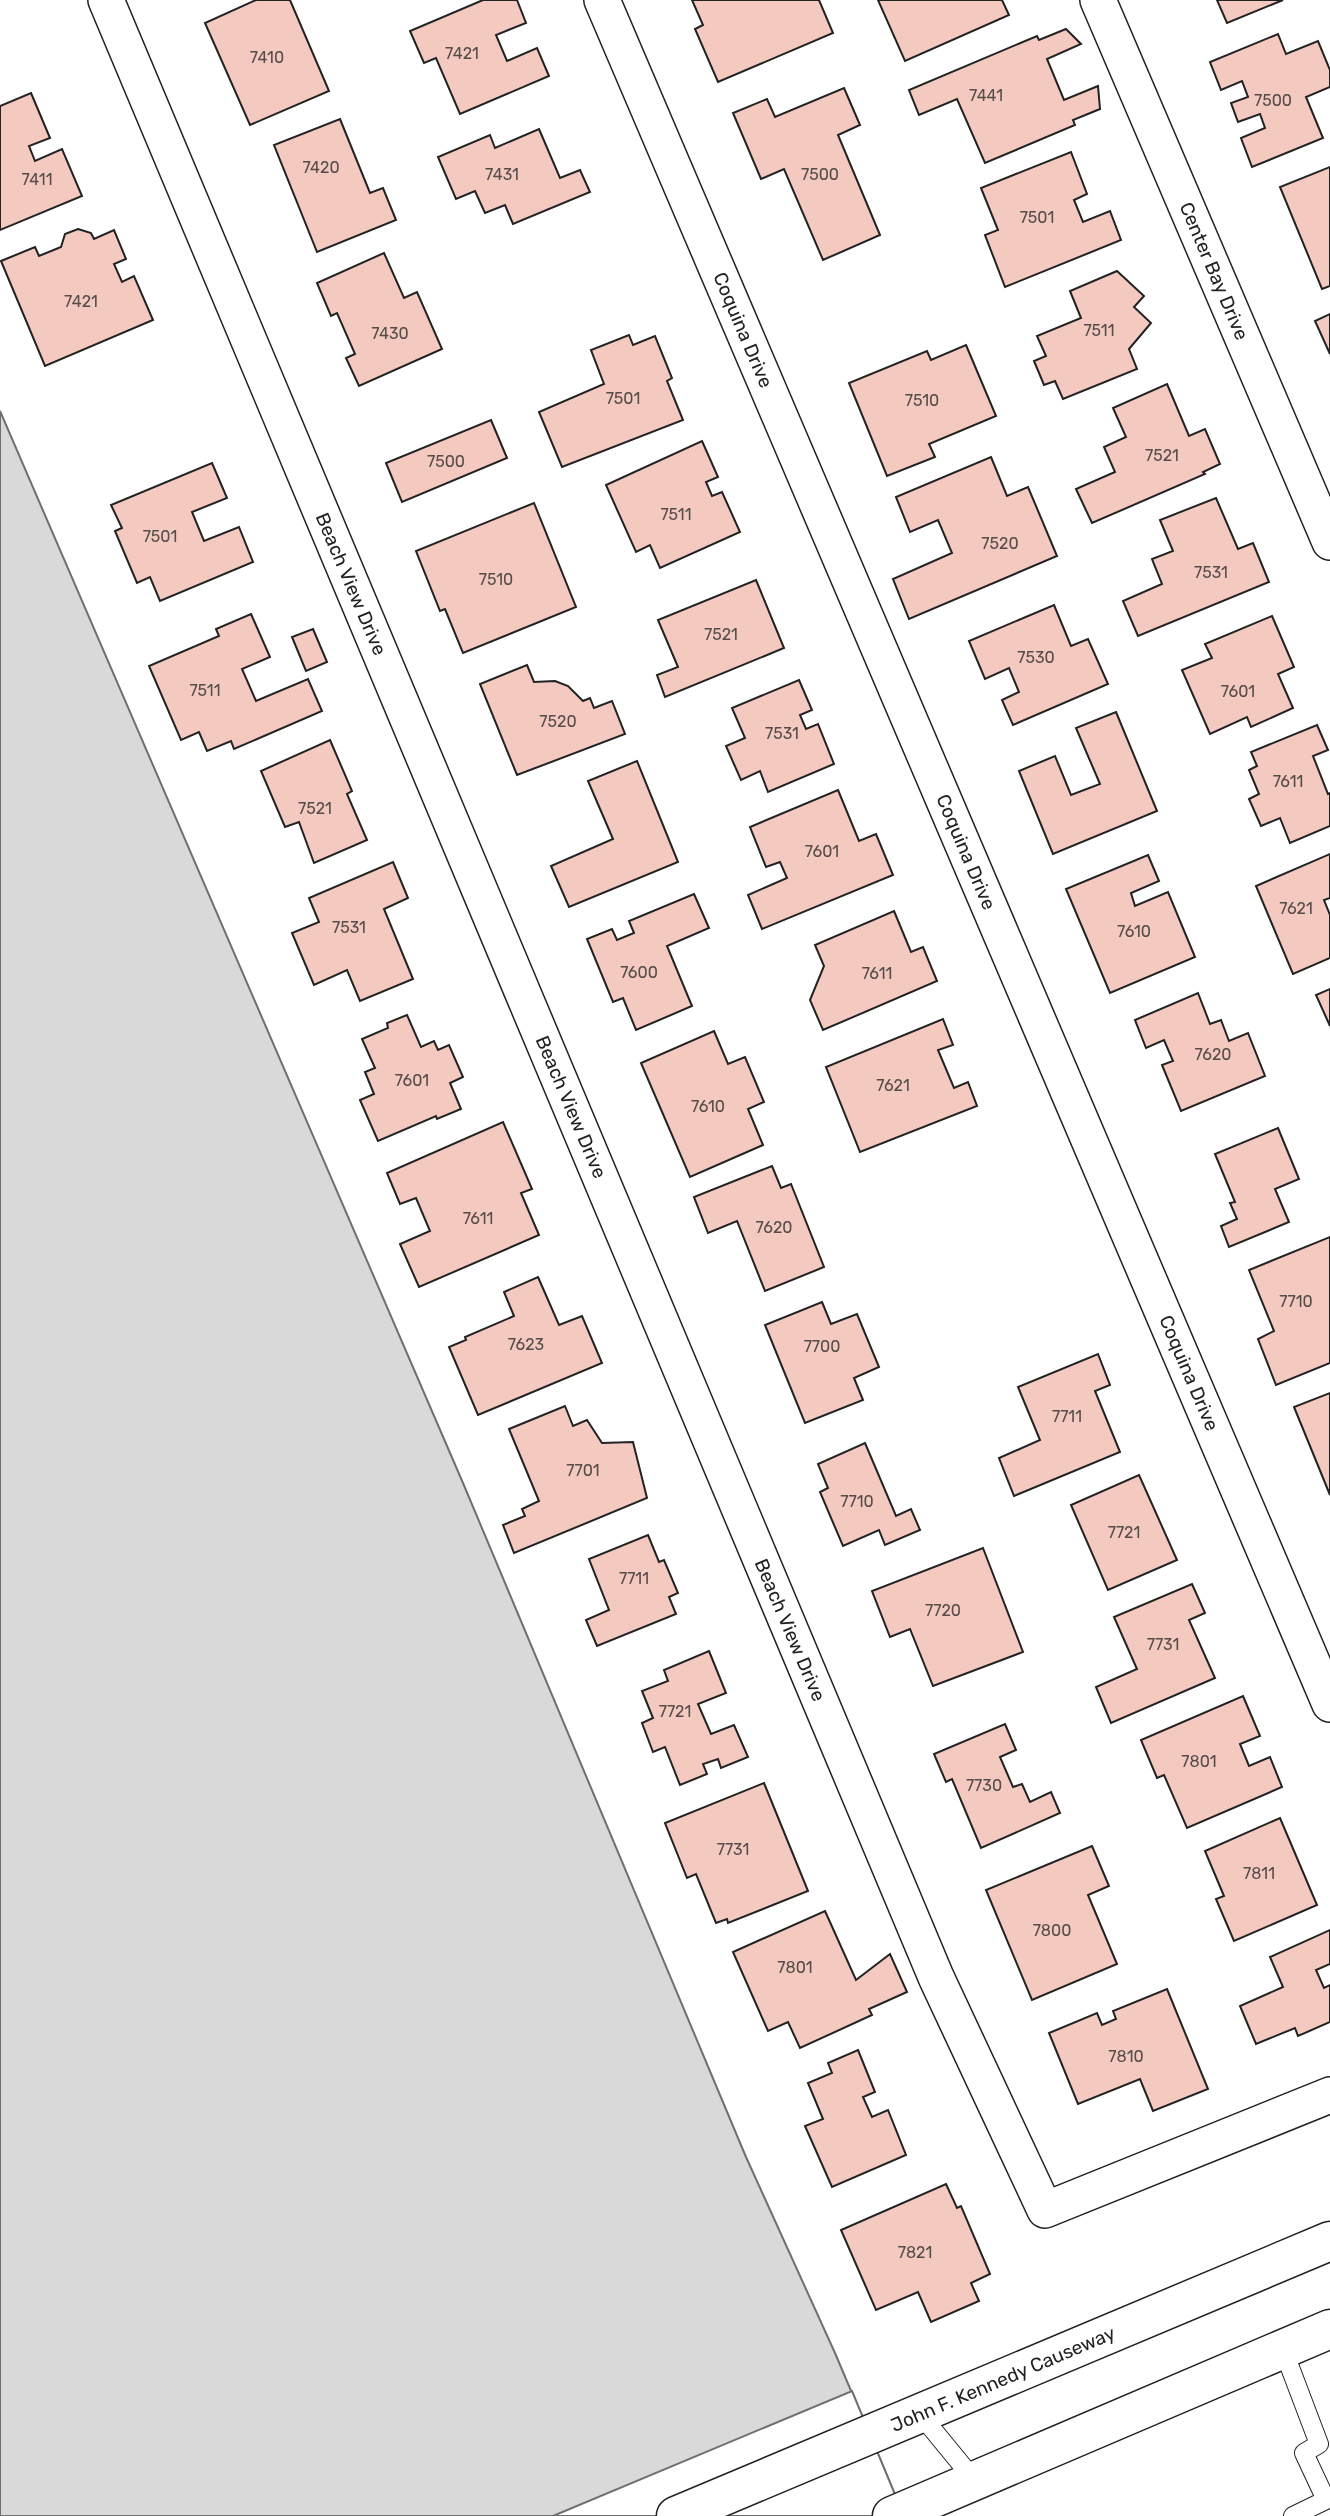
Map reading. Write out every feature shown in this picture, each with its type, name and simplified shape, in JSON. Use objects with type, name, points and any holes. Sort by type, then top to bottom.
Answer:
[{"type":"main road","name":"John F. Kennedy Causeway","points":[[676,2516],[1330,2241]]},
{"type":"main road","points":[[892,2516],[1330,2329]]},
{"type":"street","name":"Beach View Drive","points":[[106,0],[936,1977],[1045,2210],[1330,2095]]},
{"type":"street","name":"Coquina Drive","points":[[602,0],[1330,1704]]},
{"type":"street","name":"Center Bay Drive","points":[[1098,0],[1330,542]]},
{"type":"lane","points":[[1283,2348],[1324,2441],[1304,2453],[1326,2500],[1293,2516]]},
{"type":"lane","points":[[908,2419],[975,2481]]},
{"type":"shaded area","points":[[0,411],[463,1483],[746,2157],[835,2353],[904,2516],[0,2516]]},
{"type":"pier","points":[[852,2391],[904,2516],[553,2516]]},
{"type":"building","points":[[256,0],[290,0],[329,91],[250,125],[205,23]]},
{"type":"building","points":[[483,0],[517,0],[526,23],[496,35],[507,61],[537,48],[549,76],[460,114],[436,58],[424,63],[410,31]]},
{"type":"building","points":[[692,0],[819,0],[833,33],[718,82],[695,29],[703,25]]},
{"type":"building","points":[[878,0],[1002,0],[1009,15],[905,61]]},
{"type":"building","points":[[1217,0],[1283,0],[1227,23]]},
{"type":"building","points":[[1066,29],[1081,44],[1047,59],[1064,100],[1098,86],[1100,109],[1073,120],[1075,125],[985,163],[957,99],[919,115],[909,90],[1037,36],[1039,40]]},
{"type":"building","points":[[1278,34],[1286,54],[1318,41],[1330,70],[1330,87],[1306,97],[1323,138],[1252,167],[1241,138],[1265,128],[1260,114],[1238,122],[1231,103],[1248,97],[1242,81],[1221,90],[1210,62]]},
{"type":"building","points":[[844,88],[860,125],[838,135],[880,235],[823,260],[784,169],[761,179],[733,113],[767,99],[775,117]]},
{"type":"building","points":[[31,93],[50,138],[29,146],[35,161],[62,149],[82,196],[0,230],[0,106]]},
{"type":"building","points":[[340,119],[370,193],[383,188],[396,220],[317,252],[274,145]]},
{"type":"building","points":[[539,129],[560,178],[580,170],[590,192],[513,224],[505,205],[485,213],[475,191],[456,199],[438,157],[490,135],[495,148]]},
{"type":"building","points":[[1071,152],[1087,194],[1074,200],[1083,222],[1110,211],[1121,240],[1005,287],[985,235],[998,230],[981,188]]},
{"type":"building","points":[[1330,167],[1330,286],[1322,289],[1280,187]]},
{"type":"building","points":[[78,229],[91,233],[94,239],[114,230],[126,259],[114,264],[122,282],[134,276],[153,320],[45,366],[1,261],[35,247],[39,256],[61,247],[65,234]]},
{"type":"building","points":[[384,253],[404,298],[417,292],[442,349],[359,386],[346,358],[355,354],[337,313],[331,316],[317,283]]},
{"type":"building","points":[[1117,271],[1144,296],[1134,307],[1151,323],[1129,349],[1137,369],[1063,399],[1055,381],[1044,385],[1034,361],[1046,356],[1037,336],[1081,318],[1070,291]]},
{"type":"building","points":[[1330,314],[1330,354],[1315,321]]},
{"type":"building","points":[[629,335],[633,345],[655,336],[672,378],[667,381],[683,420],[562,467],[539,412],[604,384],[591,350]]},
{"type":"building","points":[[966,345],[996,416],[929,444],[935,457],[887,476],[849,383],[927,351],[931,360]]},
{"type":"building","points":[[1167,384],[1189,436],[1205,429],[1220,464],[1203,472],[1205,474],[1092,523],[1076,489],[1115,472],[1104,447],[1126,437],[1113,408]]},
{"type":"building","points":[[491,420],[507,458],[402,502],[386,463]]},
{"type":"building","points":[[702,441],[718,477],[706,482],[712,496],[722,492],[740,532],[660,568],[650,545],[636,552],[606,485]]},
{"type":"building","points":[[991,457],[1007,496],[1028,487],[1057,556],[909,619],[893,579],[952,553],[938,520],[910,532],[896,497]]},
{"type":"building","points":[[212,463],[227,498],[192,512],[204,541],[239,527],[253,562],[160,601],[150,577],[137,583],[115,531],[122,528],[111,505]]},
{"type":"building","points":[[1216,498],[1238,549],[1253,543],[1269,582],[1138,636],[1123,601],[1162,584],[1152,559],[1173,551],[1160,520]]},
{"type":"building","points":[[534,503],[576,607],[463,653],[445,609],[440,611],[416,551]]},
{"type":"building","points":[[756,580],[784,648],[665,697],[657,675],[678,667],[658,620]]},
{"type":"building","points":[[1054,605],[1071,646],[1088,639],[1108,684],[1013,725],[1002,700],[1019,692],[1009,668],[985,679],[969,641]]},
{"type":"building","points":[[251,614],[270,657],[242,669],[256,701],[308,679],[322,711],[234,749],[231,741],[207,751],[199,732],[181,740],[149,666],[219,636],[216,629]]},
{"type":"building","points":[[1272,616],[1294,667],[1278,674],[1293,708],[1251,727],[1247,717],[1210,734],[1182,670],[1212,658],[1205,644]]},
{"type":"building","points":[[313,629],[327,662],[306,671],[292,637]]},
{"type":"building","points":[[527,665],[534,682],[555,681],[568,686],[583,701],[590,698],[594,708],[612,701],[625,734],[517,775],[480,684]]},
{"type":"building","points":[[799,680],[812,710],[800,715],[806,729],[818,724],[834,764],[768,792],[760,771],[741,780],[726,746],[745,738],[732,708]]},
{"type":"building","points":[[1116,712],[1157,811],[1053,854],[1019,771],[1055,756],[1071,795],[1100,784],[1076,728]]},
{"type":"building","points":[[1317,725],[1328,750],[1313,756],[1328,794],[1330,793],[1330,826],[1290,843],[1280,818],[1261,826],[1249,799],[1259,794],[1249,770],[1257,766],[1251,752]]},
{"type":"building","points":[[330,740],[352,791],[347,794],[367,840],[314,863],[299,822],[285,827],[261,771]]},
{"type":"building","points":[[637,761],[678,862],[569,907],[551,866],[613,839],[588,781]]},
{"type":"building","points":[[838,790],[859,841],[876,834],[893,875],[762,929],[748,895],[787,878],[780,862],[766,867],[750,827]]},
{"type":"building","points":[[1330,854],[1330,898],[1324,900],[1330,915],[1330,958],[1293,974],[1256,886]]},
{"type":"building","points":[[1148,855],[1159,881],[1131,893],[1135,906],[1168,892],[1195,957],[1110,993],[1066,889]]},
{"type":"building","points":[[393,862],[408,898],[384,909],[413,979],[360,1001],[347,970],[314,985],[292,933],[319,922],[309,898]]},
{"type":"building","points":[[694,894],[709,928],[667,946],[692,1006],[636,1030],[623,998],[613,1002],[587,939],[612,929],[617,940],[634,933],[629,921]]},
{"type":"building","points":[[894,911],[911,952],[923,947],[937,981],[823,1030],[810,1000],[824,966],[815,945]]},
{"type":"building","points":[[1330,989],[1330,1026],[1316,995]]},
{"type":"building","points":[[1198,993],[1210,1024],[1221,1020],[1229,1041],[1248,1033],[1265,1076],[1181,1111],[1162,1065],[1173,1061],[1164,1040],[1146,1048],[1135,1020]]},
{"type":"building","points":[[407,1015],[421,1047],[434,1041],[438,1050],[449,1045],[463,1077],[450,1083],[461,1109],[437,1119],[436,1116],[378,1141],[360,1100],[374,1094],[365,1072],[375,1068],[362,1039],[388,1028],[387,1023]]},
{"type":"building","points":[[943,1019],[953,1045],[938,1050],[954,1088],[968,1082],[977,1106],[860,1152],[826,1067]]},
{"type":"building","points":[[714,1031],[728,1064],[745,1057],[764,1102],[748,1109],[763,1145],[690,1177],[641,1063]]},
{"type":"building","points":[[503,1122],[532,1189],[521,1193],[539,1235],[419,1287],[400,1244],[430,1231],[416,1198],[400,1204],[387,1173]]},
{"type":"building","points":[[1278,1128],[1299,1179],[1275,1189],[1289,1222],[1229,1247],[1221,1226],[1237,1219],[1230,1203],[1235,1202],[1215,1154]]},
{"type":"building","points":[[772,1166],[781,1188],[791,1184],[824,1267],[765,1291],[737,1221],[708,1233],[694,1197]]},
{"type":"building","points":[[1330,1237],[1330,1363],[1276,1385],[1258,1339],[1274,1331],[1249,1270]]},
{"type":"building","points":[[538,1277],[559,1325],[582,1316],[602,1363],[478,1415],[449,1347],[466,1340],[465,1337],[514,1316],[504,1292]]},
{"type":"building","points":[[822,1302],[831,1324],[857,1314],[879,1367],[854,1378],[863,1400],[805,1423],[765,1325]]},
{"type":"building","points":[[1098,1354],[1110,1385],[1095,1391],[1120,1452],[1014,1496],[999,1458],[1040,1440],[1018,1387]]},
{"type":"building","points":[[1330,1393],[1330,1495],[1294,1407]]},
{"type":"building","points":[[565,1406],[573,1426],[587,1420],[602,1443],[633,1442],[647,1498],[514,1553],[503,1525],[525,1516],[522,1509],[539,1501],[509,1429]]},
{"type":"building","points":[[865,1443],[896,1516],[911,1509],[920,1530],[885,1545],[879,1530],[843,1546],[820,1492],[828,1488],[818,1464]]},
{"type":"building","points":[[1139,1475],[1177,1560],[1108,1590],[1071,1505]]},
{"type":"building","points":[[648,1535],[659,1562],[664,1560],[678,1593],[669,1597],[676,1614],[597,1646],[586,1620],[609,1610],[589,1559]]},
{"type":"building","points":[[983,1548],[1023,1652],[933,1686],[910,1629],[890,1637],[872,1591]]},
{"type":"building","points":[[1192,1584],[1205,1613],[1189,1620],[1215,1678],[1111,1723],[1096,1687],[1137,1669],[1114,1617]]},
{"type":"building","points":[[709,1651],[726,1693],[698,1704],[711,1734],[734,1725],[748,1757],[721,1768],[718,1759],[703,1764],[707,1774],[680,1785],[665,1747],[653,1752],[642,1723],[653,1718],[642,1691],[668,1681],[664,1670]]},
{"type":"building","points":[[1243,1696],[1260,1736],[1240,1744],[1249,1766],[1270,1757],[1282,1787],[1187,1828],[1164,1775],[1157,1778],[1141,1740]]},
{"type":"building","points":[[1005,1724],[1016,1750],[1000,1757],[1013,1787],[1022,1784],[1030,1802],[1051,1792],[1060,1813],[981,1848],[952,1779],[946,1782],[934,1754]]},
{"type":"building","points":[[764,1783],[808,1891],[728,1923],[727,1919],[716,1923],[696,1874],[687,1878],[665,1823]]},
{"type":"building","points":[[1280,1818],[1317,1905],[1234,1941],[1216,1899],[1224,1896],[1205,1851]]},
{"type":"building","points":[[1092,1846],[1109,1886],[1088,1895],[1117,1964],[1032,2000],[986,1890]]},
{"type":"building","points":[[825,1911],[856,1980],[890,1954],[907,1992],[869,2009],[872,2015],[800,2048],[788,2022],[768,2031],[733,1952]]},
{"type":"building","points":[[1330,1930],[1330,1964],[1316,1970],[1324,1988],[1330,1985],[1330,2022],[1298,2036],[1295,2028],[1256,2044],[1240,2006],[1283,1987],[1270,1957]]},
{"type":"building","points":[[1167,1989],[1208,2089],[1153,2111],[1140,2079],[1078,2104],[1049,2033],[1097,2013],[1102,2025],[1116,2019],[1113,2011]]},
{"type":"building","points":[[858,2050],[875,2092],[863,2097],[872,2117],[888,2110],[906,2155],[832,2187],[805,2126],[823,2119],[808,2083],[832,2073],[828,2063]]},
{"type":"building","points":[[946,2184],[957,2208],[961,2206],[990,2274],[971,2283],[979,2301],[931,2322],[918,2292],[876,2310],[841,2230]]}]
